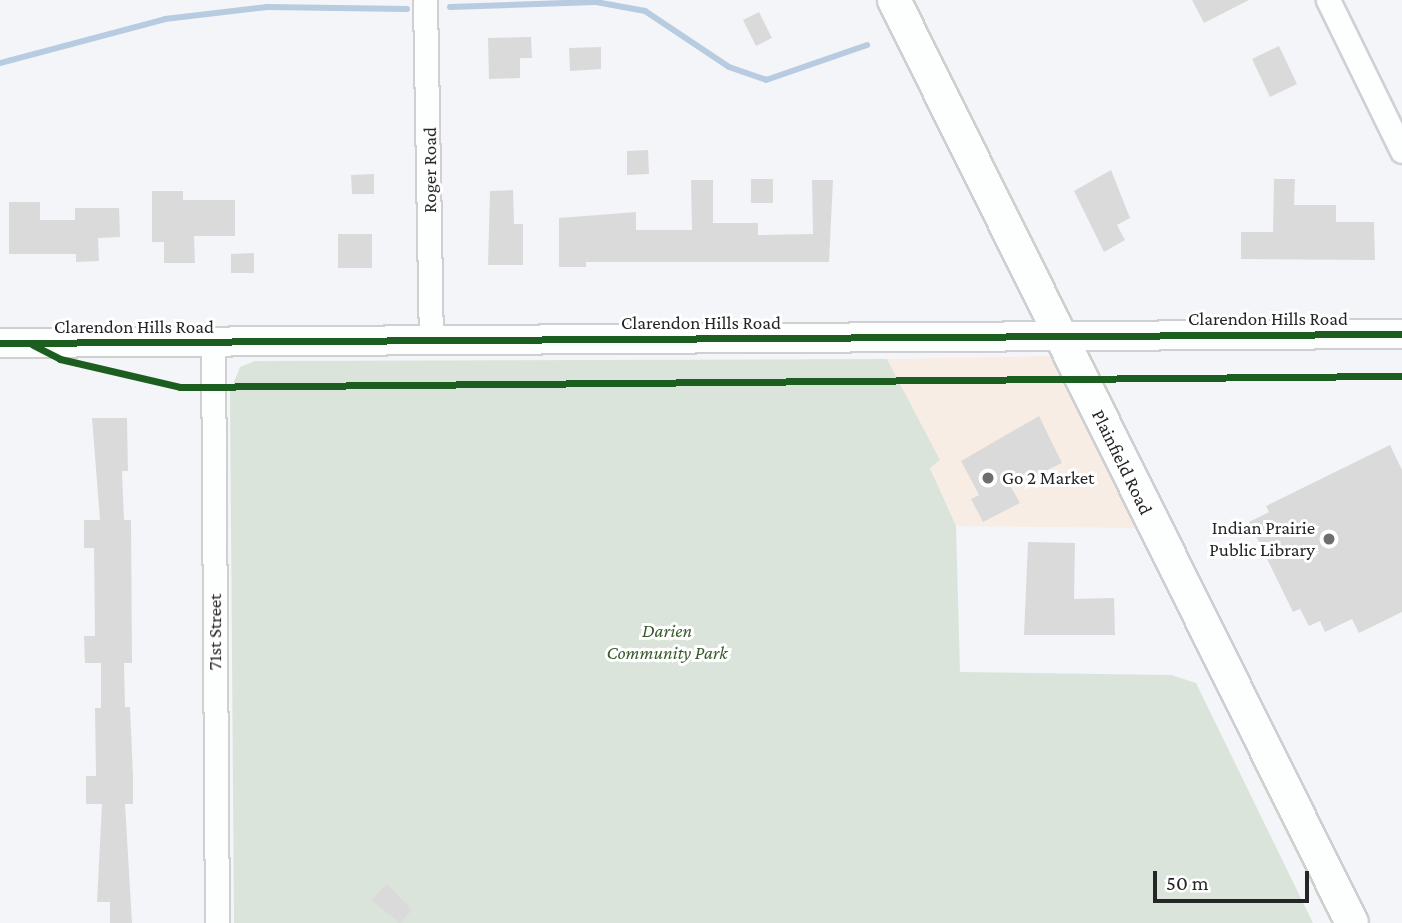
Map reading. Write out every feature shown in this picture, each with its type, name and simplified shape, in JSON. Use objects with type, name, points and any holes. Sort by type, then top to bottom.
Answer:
[{"type":"main road","name":"Plainfield Road","points":[[894,0],[1352,923]]},
{"type":"street","name":"Roger Road","points":[[425,0],[430,341]]},
{"type":"street","points":[[1328,0],[1402,151]]},
{"type":"street","name":"Clarendon Hills Road","points":[[0,343],[1402,334]]},
{"type":"street","name":"71st Street","points":[[213,342],[217,923]]},
{"type":"shaded area","points":[[1058,356],[1146,528],[956,526],[930,467],[940,460],[887,359]]},
{"type":"green space","name":"Darien Community Park","points":[[887,359],[940,460],[930,468],[956,526],[960,672],[1171,675],[1196,683],[1313,923],[234,923],[230,392],[240,367],[255,361]]},
{"type":"building","points":[[1192,0],[1249,0],[1204,23]]},
{"type":"building","points":[[759,12],[772,38],[756,46],[743,20]]},
{"type":"building","points":[[531,37],[532,58],[520,58],[520,78],[489,79],[488,38]]},
{"type":"building","points":[[1279,46],[1297,84],[1270,97],[1252,59]]},
{"type":"building","points":[[601,47],[601,69],[570,71],[569,48]]},
{"type":"building","points":[[648,150],[649,174],[627,175],[627,151]]},
{"type":"building","points":[[1111,170],[1130,218],[1117,225],[1125,240],[1104,252],[1074,191]]},
{"type":"building","points":[[374,174],[374,194],[352,194],[351,175]]},
{"type":"building","points":[[751,179],[773,179],[773,203],[751,203]]},
{"type":"building","points":[[1274,179],[1295,179],[1294,205],[1336,205],[1336,222],[1374,222],[1375,260],[1241,259],[1241,232],[1273,232]]},
{"type":"building","points":[[691,180],[713,180],[713,223],[758,223],[758,235],[813,234],[812,180],[833,180],[829,262],[586,262],[586,267],[559,267],[559,218],[636,212],[636,230],[692,230]]},
{"type":"building","points":[[513,190],[514,224],[523,224],[523,265],[488,265],[490,191]]},
{"type":"building","points":[[152,191],[183,191],[183,200],[235,200],[235,236],[194,236],[195,263],[164,263],[164,242],[152,242]]},
{"type":"building","points":[[9,202],[40,202],[40,220],[75,220],[75,208],[119,208],[120,237],[98,238],[99,261],[76,262],[76,254],[9,254]]},
{"type":"building","points":[[338,234],[372,234],[372,268],[338,268]]},
{"type":"building","points":[[254,253],[254,273],[231,273],[231,254]]},
{"type":"building","points":[[1039,416],[1062,463],[1011,487],[1020,503],[983,522],[971,499],[979,495],[961,461]]},
{"type":"building","points":[[92,418],[127,418],[128,471],[122,471],[124,520],[131,520],[132,663],[124,663],[125,707],[130,707],[133,804],[125,804],[132,923],[110,923],[110,902],[97,902],[102,804],[86,804],[86,776],[96,776],[95,708],[101,708],[101,663],[85,663],[84,636],[95,636],[94,548],[84,548],[84,520],[100,520]]},
{"type":"building","name":"Indian Prairie Public Library","points":[[1390,445],[1402,470],[1402,612],[1359,633],[1352,619],[1325,632],[1320,621],[1309,626],[1300,609],[1293,612],[1249,522],[1269,512],[1266,506]]},
{"type":"building","points":[[1028,542],[1075,543],[1074,599],[1114,598],[1115,635],[1024,635]]},
{"type":"building","points":[[387,884],[412,910],[400,923],[371,900]]},
{"type":"waterway","points":[[450,7],[596,2],[645,11],[729,67],[766,80],[867,45]]},
{"type":"waterway","points":[[0,63],[165,19],[267,7],[407,9]]},
{"type":"cycle path","points":[[0,343],[1402,334]]},
{"type":"cycle path","points":[[33,345],[60,359],[180,387],[1402,376]]},
{"type":"place","name":"Go 2 Market","points":[[988,478]]},
{"type":"place","name":"Indian Prairie Public Library","points":[[1329,539]]}]
